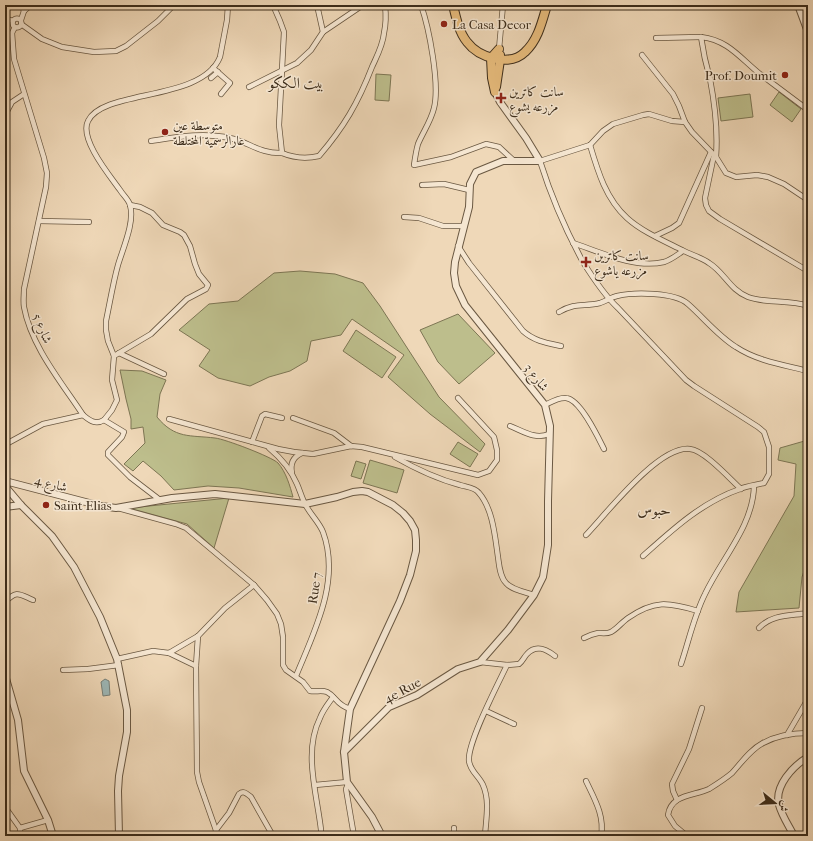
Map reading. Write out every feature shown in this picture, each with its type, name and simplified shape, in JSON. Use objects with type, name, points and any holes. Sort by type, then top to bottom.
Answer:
[{"type":"highway","points":[[452,5],[460,29],[467,42],[476,50],[491,58],[500,60],[517,58],[530,47],[538,33],[547,5]]},
{"type":"highway","points":[[495,92],[492,78],[491,58],[499,49]]},
{"type":"highway","points":[[495,92],[500,60],[499,49]]},
{"type":"street","points":[[5,18],[12,21],[15,27],[17,27],[21,22],[24,11],[22,5]]},
{"type":"street","points":[[24,11],[31,5]]},
{"type":"street","points":[[12,21],[16,18],[42,39],[62,47],[87,51],[116,51],[124,48],[158,21],[174,5]]},
{"type":"street","points":[[8,443],[43,424],[83,415],[90,421],[98,422],[104,420],[112,410],[117,400],[112,380],[114,356],[108,341],[106,321],[118,264],[130,223],[130,205],[100,162],[91,145],[87,127],[90,118],[106,106],[181,86],[202,77],[213,68],[220,57],[227,20],[228,5]]},
{"type":"street","points":[[273,5],[284,32],[279,125],[282,152]]},
{"type":"street","points":[[317,5],[323,32]]},
{"type":"street","points":[[249,87],[293,65],[303,58],[311,50],[323,32],[363,5]]},
{"type":"street","points":[[151,141],[192,134],[221,136],[234,139],[265,152],[282,152],[299,158],[319,156],[346,122],[359,98],[381,46],[384,33],[385,5]]},
{"type":"street","points":[[421,5],[431,50],[436,95],[431,117],[416,150],[414,165],[451,157],[486,144],[499,147],[513,160]]},
{"type":"street","points":[[499,49],[503,5]]},
{"type":"street","points":[[798,5],[808,32]]},
{"type":"street","name":"شارع 5","points":[[15,27],[12,33],[13,51],[24,94],[46,166],[46,187],[24,289],[23,305],[27,320],[42,354],[83,415]]},
{"type":"street","points":[[700,37],[710,81],[717,130],[705,198],[706,204],[709,210],[735,229],[808,271]]},
{"type":"street","points":[[656,38],[700,37],[714,40],[732,49],[760,74],[808,110]]},
{"type":"street","points":[[642,55],[673,94],[685,122],[696,138],[713,155],[729,175],[739,178],[757,175],[768,177],[784,184],[808,200]]},
{"type":"street","points":[[213,68],[230,83],[221,94]]},
{"type":"street","points":[[211,78],[218,72]]},
{"type":"street","points":[[495,92],[500,102],[526,138],[540,161],[553,200],[573,243],[590,273],[609,300],[690,383],[764,432],[769,447],[769,474],[764,483],[741,489],[723,496],[678,525],[643,556]]},
{"type":"street","points":[[5,115],[12,102],[24,94]]},
{"type":"street","points":[[540,161],[590,145],[613,124],[643,115],[651,115],[672,121],[685,122]]},
{"type":"street","points":[[590,145],[603,183],[612,200],[628,219],[655,236],[711,264],[737,291],[748,297],[808,306]]},
{"type":"street","points":[[655,236],[679,223],[713,155]]},
{"type":"street","name":"شارع 3","points":[[480,662],[508,630],[534,595],[543,577],[548,545],[550,426],[549,415],[545,405],[461,298],[454,273],[458,246],[468,207],[470,184],[476,172],[499,163],[513,160],[540,161]]},
{"type":"street","points":[[422,185],[444,184],[469,190]]},
{"type":"street","points":[[114,356],[151,334],[188,299],[208,287],[194,264],[190,246],[184,235],[163,225],[152,213],[140,207],[130,205]]},
{"type":"street","points":[[404,217],[419,218],[443,226],[463,226]]},
{"type":"street","points":[[39,221],[89,222]]},
{"type":"street","points":[[573,243],[618,258],[640,263],[656,263],[666,261],[683,251]]},
{"type":"street","points":[[458,246],[469,263],[528,335],[537,340],[561,346]]},
{"type":"street","points":[[559,312],[576,305],[598,303],[620,295],[653,294],[677,297],[688,303],[736,348],[772,362],[808,371]]},
{"type":"street","points":[[119,353],[164,374]]},
{"type":"street","points":[[169,419],[268,447],[313,454],[351,446],[362,447],[478,475],[489,471],[497,460],[497,450],[494,437],[458,398]]},
{"type":"street","points":[[545,405],[560,398],[570,399],[580,407],[604,449]]},
{"type":"street","points":[[252,442],[262,416],[265,414],[282,418]]},
{"type":"street","points":[[293,418],[334,433],[351,446]]},
{"type":"street","points":[[104,420],[114,425],[124,433],[108,452],[108,455],[130,477],[160,500]]},
{"type":"street","points":[[510,426],[542,437],[549,434]]},
{"type":"street","points":[[268,447],[281,459],[293,476],[305,504]]},
{"type":"street","points":[[586,535],[648,468],[674,451],[691,449],[700,452],[741,489]]},
{"type":"street","points":[[293,476],[292,463],[295,458],[302,453]]},
{"type":"street","points":[[392,455],[417,469],[438,478],[472,488],[479,492],[492,520],[499,566],[505,583],[510,587],[534,595]]},
{"type":"street","name":"شارع 4","points":[[5,481],[101,506],[116,508],[172,498],[215,494],[305,504],[362,491],[368,492],[387,502],[403,513],[410,521],[416,535],[416,551],[410,575],[400,601],[350,709],[344,752],[348,783]]},
{"type":"street","points":[[5,486],[21,505],[52,536],[74,566],[100,617],[118,662],[127,710],[127,732],[119,776],[119,836]]},
{"type":"street","points":[[681,664],[698,611],[710,583],[725,560],[744,525],[751,508],[754,486]]},
{"type":"street","name":"Rue 7","points":[[296,676],[317,626],[328,583],[327,545],[323,531],[305,504]]},
{"type":"street","points":[[5,508],[21,505]]},
{"type":"street","points":[[116,508],[186,528],[254,585],[277,614],[281,624],[283,637],[283,665],[286,670],[296,676],[310,691],[324,691],[333,697],[339,705],[350,709]]},
{"type":"street","points":[[169,652],[198,636],[225,608],[254,585]]},
{"type":"street","points":[[5,602],[12,595],[18,594],[33,600]]},
{"type":"street","points":[[584,638],[597,633],[610,632],[640,610],[651,605],[675,605],[698,611]]},
{"type":"street","points":[[759,628],[764,622],[772,618],[808,613]]},
{"type":"street","points":[[198,636],[196,666],[197,772],[198,782],[218,836]]},
{"type":"street","points":[[480,662],[507,665],[519,664],[532,650],[538,648],[547,650],[555,656]]},
{"type":"street","points":[[62,670],[88,669],[118,662],[153,651],[169,652],[196,666]]},
{"type":"street","name":"4e Rue","points":[[344,752],[389,707],[417,695],[458,669],[480,662]]},
{"type":"street","points":[[485,836],[487,808],[486,794],[482,783],[470,767],[470,751],[507,665]]},
{"type":"street","points":[[5,675],[8,697],[18,720],[24,771],[48,820],[53,836]]},
{"type":"street","points":[[321,830],[312,768],[313,739],[319,719],[333,697]]},
{"type":"street","points":[[787,735],[808,698]]},
{"type":"street","points":[[677,800],[672,784],[689,749],[702,708]]},
{"type":"street","points":[[486,711],[514,724]]},
{"type":"street","points":[[687,836],[682,834],[668,815],[672,804],[677,800],[707,790],[719,783],[731,773],[752,750],[764,743],[787,735],[808,733]]},
{"type":"street","points":[[794,836],[779,804],[778,796],[782,784],[791,770],[808,757]]},
{"type":"street","points":[[586,781],[601,817],[601,836]]},
{"type":"street","points":[[315,784],[348,783]]},
{"type":"street","points":[[348,783],[346,789],[354,836]]},
{"type":"street","points":[[348,783],[372,817],[382,836]]},
{"type":"street","points":[[216,830],[229,813],[239,794],[243,792],[251,797],[273,836]]},
{"type":"street","points":[[5,807],[20,828],[20,836]]},
{"type":"street","points":[[20,828],[48,820]]},
{"type":"street","points":[[454,828],[454,836]]},
{"type":"green space","points":[[376,74],[391,75],[389,101],[375,100]]},
{"type":"green space","points":[[779,92],[801,109],[792,122],[770,105]]},
{"type":"green space","points":[[750,94],[753,117],[721,121],[718,98]]},
{"type":"green space","points":[[300,271],[335,274],[363,283],[380,306],[439,397],[485,444],[480,452],[430,414],[388,377],[404,355],[352,319],[341,335],[311,341],[307,361],[290,371],[269,377],[250,386],[218,378],[199,366],[210,350],[179,330],[209,304],[238,301],[274,273]]},
{"type":"green space","points":[[458,314],[495,353],[459,384],[438,362],[420,330]]},
{"type":"green space","points":[[356,330],[396,357],[382,378],[343,351]]},
{"type":"green space","points":[[120,370],[142,371],[166,380],[160,394],[157,417],[164,424],[170,429],[183,435],[215,438],[228,441],[274,460],[283,471],[293,497],[239,488],[208,486],[174,490],[161,476],[143,461],[133,471],[124,464],[145,443],[143,427],[131,429],[131,419]]},
{"type":"green space","points":[[808,440],[808,559],[802,577],[799,608],[736,612],[739,592],[794,496],[796,464],[778,460],[780,448]]},
{"type":"green space","points":[[458,442],[478,454],[470,467],[450,454]]},
{"type":"green space","points":[[370,460],[404,470],[397,493],[363,483]]},
{"type":"green space","points":[[356,461],[366,464],[361,479],[351,476]]},
{"type":"green space","points":[[229,498],[214,548],[187,524],[129,508]]},
{"type":"water","points":[[105,679],[109,681],[110,695],[103,696],[101,682]]},
{"type":"place","name":"La Casa Decor","points":[[444,24]]},
{"type":"place","name":"Prof. Doumit","points":[[785,75]]},
{"type":"place","name":"سانت كاترين مزرعه يشوع","points":[[501,98]]},
{"type":"place","name":"متوسطة عين عارالرسمية المختلطة","points":[[165,132]]},
{"type":"place","name":"سانت كاترين مزرعه ياشوع","points":[[586,262]]},
{"type":"place","name":"Saint Elias","points":[[46,505]]},
{"type":"district","name":"بيت الككو","points":[[296,83]]},
{"type":"district","name":"حبوس","points":[[654,510]]}]
